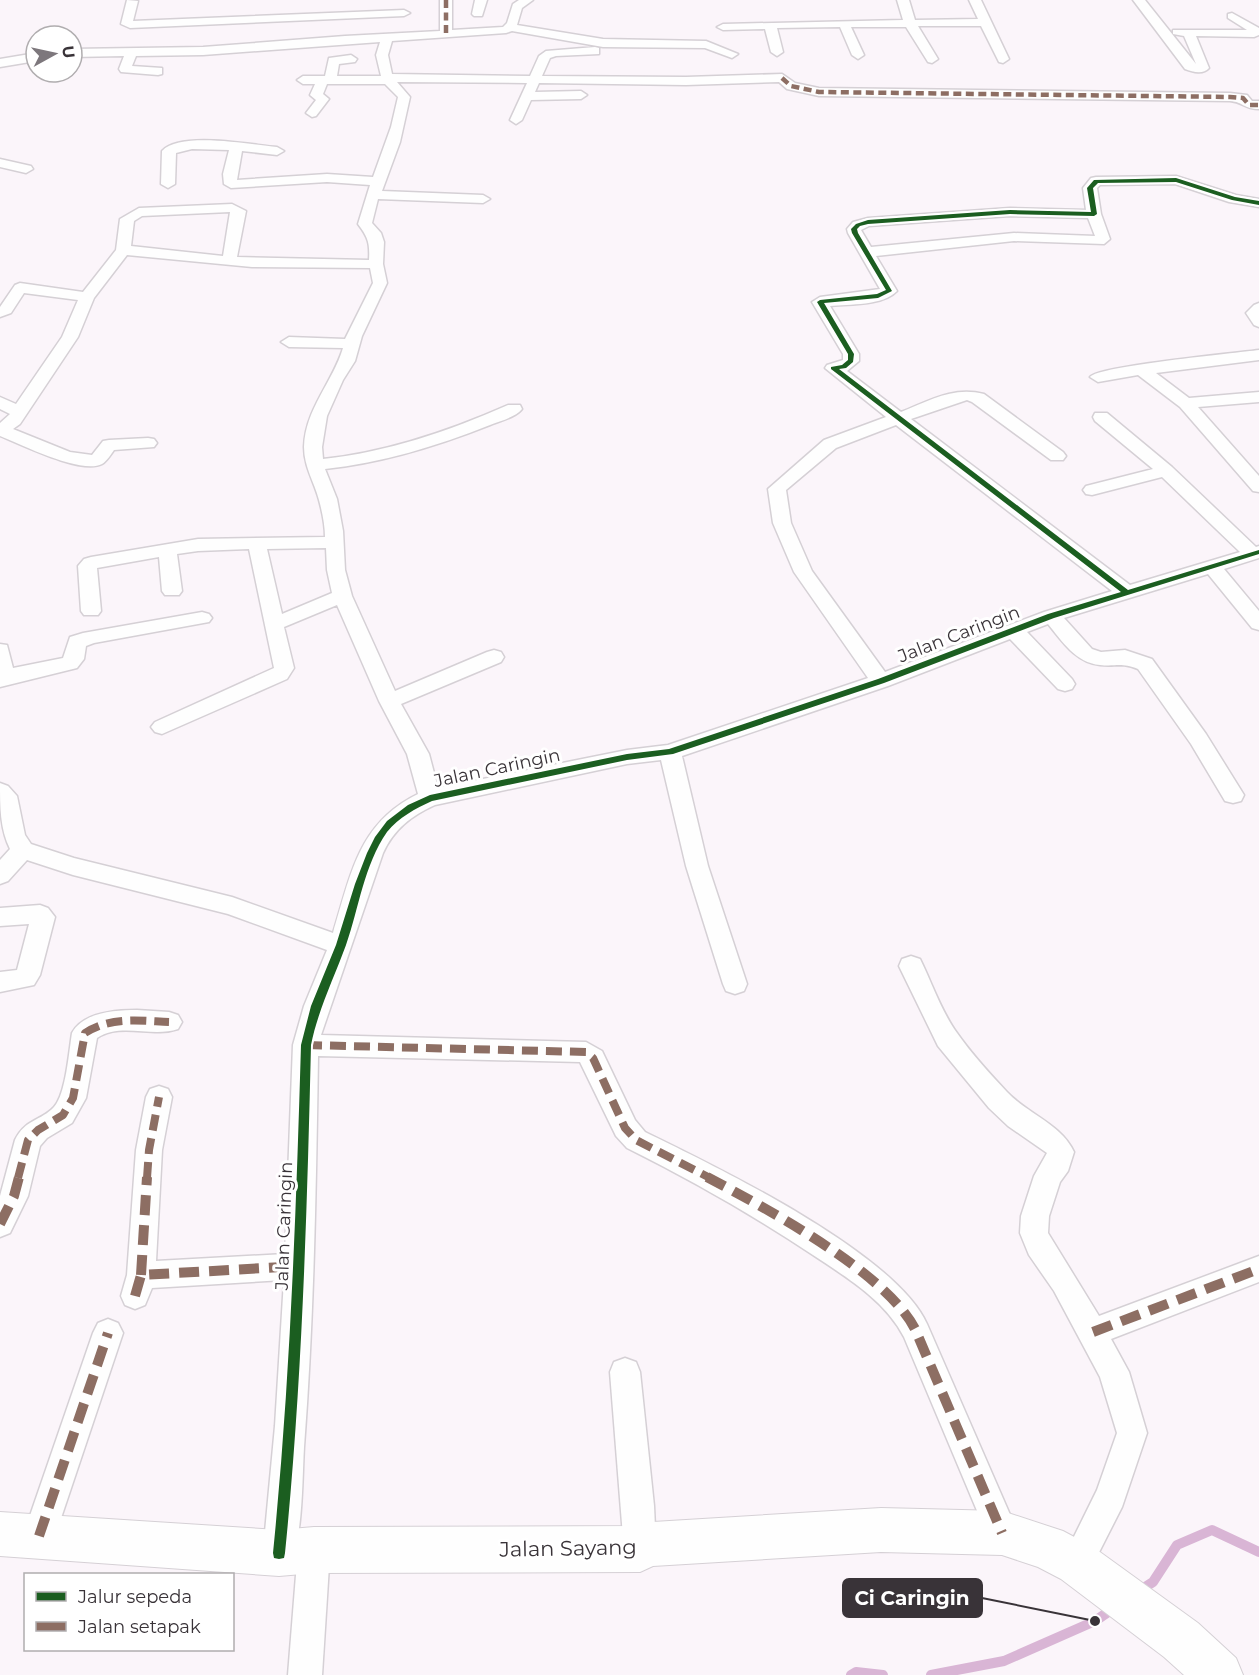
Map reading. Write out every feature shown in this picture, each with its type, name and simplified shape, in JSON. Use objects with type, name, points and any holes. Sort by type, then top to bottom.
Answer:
[{"type":"main road","name":"Jalan Sayang","points":[[20,1535],[296,1552],[640,1549],[653,1544],[816,1532],[881,1530],[1002,1533],[1047,1547],[1090,1573],[1181,1640],[1220,1675]]},
{"type":"street","points":[[446,0],[446,35]]},
{"type":"street","points":[[478,14],[481,0]]},
{"type":"street","points":[[84,53],[203,51],[506,30],[510,27],[517,6],[527,0]]},
{"type":"street","points":[[903,0],[910,23],[932,58]]},
{"type":"street","points":[[975,0],[1003,59]]},
{"type":"street","points":[[1139,0],[1190,66],[1197,69],[1203,68],[1189,33]]},
{"type":"street","points":[[132,1],[127,24],[130,25],[242,16],[404,13]]},
{"type":"street","points":[[242,16],[243,48]]},
{"type":"street","points":[[317,43],[318,16]]},
{"type":"street","points":[[1164,32],[1254,34],[1256,31],[1252,27],[1232,16]]},
{"type":"street","points":[[723,27],[987,22]]},
{"type":"street","points":[[844,24],[858,55]]},
{"type":"street","points":[[770,25],[777,52]]},
{"type":"street","points":[[510,27],[603,43],[706,45],[732,54]]},
{"type":"street","points":[[549,33],[558,46],[556,52]]},
{"type":"street","points":[[387,38],[382,55],[388,79],[404,98],[402,112],[365,224],[374,233],[378,242],[376,264],[380,283],[351,344],[347,361],[335,380],[319,416],[313,447],[315,465],[328,499],[342,596],[389,700],[418,754],[430,798]]},
{"type":"street","points":[[516,120],[545,56],[556,52],[592,52],[603,43]]},
{"type":"street","points":[[131,52],[125,69],[158,71]]},
{"type":"street","points":[[0,63],[24,59]]},
{"type":"street","points":[[312,113],[323,99],[316,95],[326,81],[333,61],[351,59]]},
{"type":"street","points":[[303,80],[696,81],[782,78],[791,86],[819,92]]},
{"type":"street","points":[[646,94],[725,93]]},
{"type":"street","points":[[780,93],[1230,97],[1243,98],[1248,104],[1259,105]]},
{"type":"street","points":[[527,96],[598,94]]},
{"type":"street","points":[[168,184],[169,151],[173,148],[206,146],[277,151]]},
{"type":"street","points":[[236,147],[230,174],[231,184],[327,178],[376,189],[483,199]]},
{"type":"street","points":[[0,163],[26,169]]},
{"type":"street","points":[[867,252],[951,244],[982,248],[1050,240],[1096,241],[1103,239],[1094,214],[1090,188],[1096,182],[1176,180],[1234,199],[1259,203]]},
{"type":"street","points":[[148,443],[109,445],[94,461],[66,457],[1,430],[19,412],[70,337],[87,297],[123,250],[127,219],[133,214],[232,208],[239,212],[229,260]]},
{"type":"street","points":[[1094,214],[1010,212],[868,222],[858,225],[854,229],[889,291],[878,296],[820,302],[851,354],[851,361],[847,366],[833,368],[1126,592]]},
{"type":"street","points":[[123,250],[252,263],[376,264]]},
{"type":"street","points":[[0,312],[6,310],[20,288],[87,297]]},
{"type":"street","points":[[1259,308],[1254,313],[1259,322]]},
{"type":"street","points":[[289,342],[351,344]]},
{"type":"street","points":[[1098,377],[1259,355]]},
{"type":"street","points":[[1141,370],[1186,403],[1259,487]]},
{"type":"street","points":[[881,681],[802,572],[782,523],[777,489],[830,444],[957,396],[967,395],[978,398],[1057,456]]},
{"type":"street","points":[[1186,403],[1259,397]]},
{"type":"street","points":[[0,402],[19,412]]},
{"type":"street","points":[[315,465],[370,457],[457,433],[514,410]]},
{"type":"street","points":[[1101,417],[1166,471],[1256,553]]},
{"type":"street","points":[[1092,490],[1166,471]]},
{"type":"street","points":[[91,610],[87,566],[91,563],[198,545],[334,542]]},
{"type":"street","points":[[162,727],[280,674],[284,668],[257,545]]},
{"type":"street","points":[[167,549],[172,591]]},
{"type":"street","name":"Jalan Caringin","points":[[305,1675],[291,1442],[300,1266],[306,1045],[315,1005],[340,945],[374,846],[385,829],[405,810],[430,798],[627,757],[670,752],[881,681],[1051,616],[1256,553]]},
{"type":"street","points":[[1211,566],[1259,624]]},
{"type":"street","points":[[274,624],[342,596]]},
{"type":"street","points":[[1051,616],[1085,654],[1100,659],[1125,657],[1146,664],[1199,739],[1233,795]]},
{"type":"street","points":[[0,650],[2,678],[70,663],[75,659],[77,642],[90,637],[202,618]]},
{"type":"street","points":[[1014,631],[1065,684]]},
{"type":"street","points":[[389,700],[494,657]]},
{"type":"street","points":[[670,752],[697,866],[735,984]]},
{"type":"street","points":[[0,791],[6,796],[14,837],[23,850],[73,866],[232,906],[340,945]]},
{"type":"street","points":[[0,875],[23,850]]},
{"type":"street","points":[[0,917],[40,915],[43,917],[28,975],[22,979],[0,982]]},
{"type":"street","points":[[910,966],[947,1039],[998,1100],[1017,1118],[1055,1142],[1061,1152],[1058,1163],[1048,1176],[1035,1216],[1034,1233],[1039,1246],[1064,1282],[1114,1372],[1132,1433],[1111,1496],[1090,1573]]},
{"type":"street","points":[[0,1224],[14,1196],[28,1140],[38,1130],[63,1115],[73,1098],[85,1033],[92,1027],[106,1022],[169,1022]]},
{"type":"street","points":[[306,1045],[586,1052],[593,1058],[625,1128],[636,1140],[754,1201],[835,1253],[874,1282],[902,1309],[916,1329],[1002,1533]]},
{"type":"street","points":[[159,1097],[149,1150],[138,1285],[300,1266]]},
{"type":"street","points":[[1093,1332],[1259,1269]]},
{"type":"street","points":[[20,1535],[108,1333]]},
{"type":"street","points":[[625,1372],[640,1549]]},
{"type":"waterway","points":[[1139,1591],[1153,1582],[1177,1545],[1212,1530],[1259,1552]]},
{"type":"waterway","points":[[931,1675],[1004,1661],[1095,1621],[1114,1608]]},
{"type":"waterway","points":[[851,1675],[856,1672],[883,1675]]},
{"type":"marked path","points":[[446,0],[446,35]]},
{"type":"marked path","points":[[782,78],[791,86],[819,92],[1230,97],[1243,98],[1249,105],[1259,105]]},
{"type":"marked path","points":[[0,1224],[14,1196],[28,1140],[38,1130],[63,1115],[73,1098],[85,1033],[94,1027],[115,1021],[169,1022]]},
{"type":"marked path","points":[[306,1045],[586,1052],[593,1058],[625,1128],[636,1140],[728,1188],[794,1227],[862,1272],[903,1310],[915,1329],[1002,1533]]},
{"type":"marked path","points":[[141,1275],[149,1150],[159,1097]]},
{"type":"marked path","points":[[135,1296],[141,1275],[300,1266]]},
{"type":"marked path","points":[[1093,1332],[1259,1269]]},
{"type":"marked path","points":[[39,1536],[108,1333]]},
{"type":"cycle path","points":[[1126,592],[833,368],[844,367],[851,361],[851,354],[820,302],[878,296],[889,291],[855,233],[854,229],[858,225],[868,222],[1010,212],[1094,214],[1090,188],[1096,181],[1176,180],[1234,199],[1259,203]]},
{"type":"cycle path","points":[[279,1553],[295,1363],[306,1045],[316,1006],[341,945],[365,868],[378,840],[390,823],[406,810],[430,798],[627,757],[670,752],[881,681],[1051,616],[1259,552]]},
{"type":"place","name":"Ci Caringin","points":[[1095,1621]]}]
